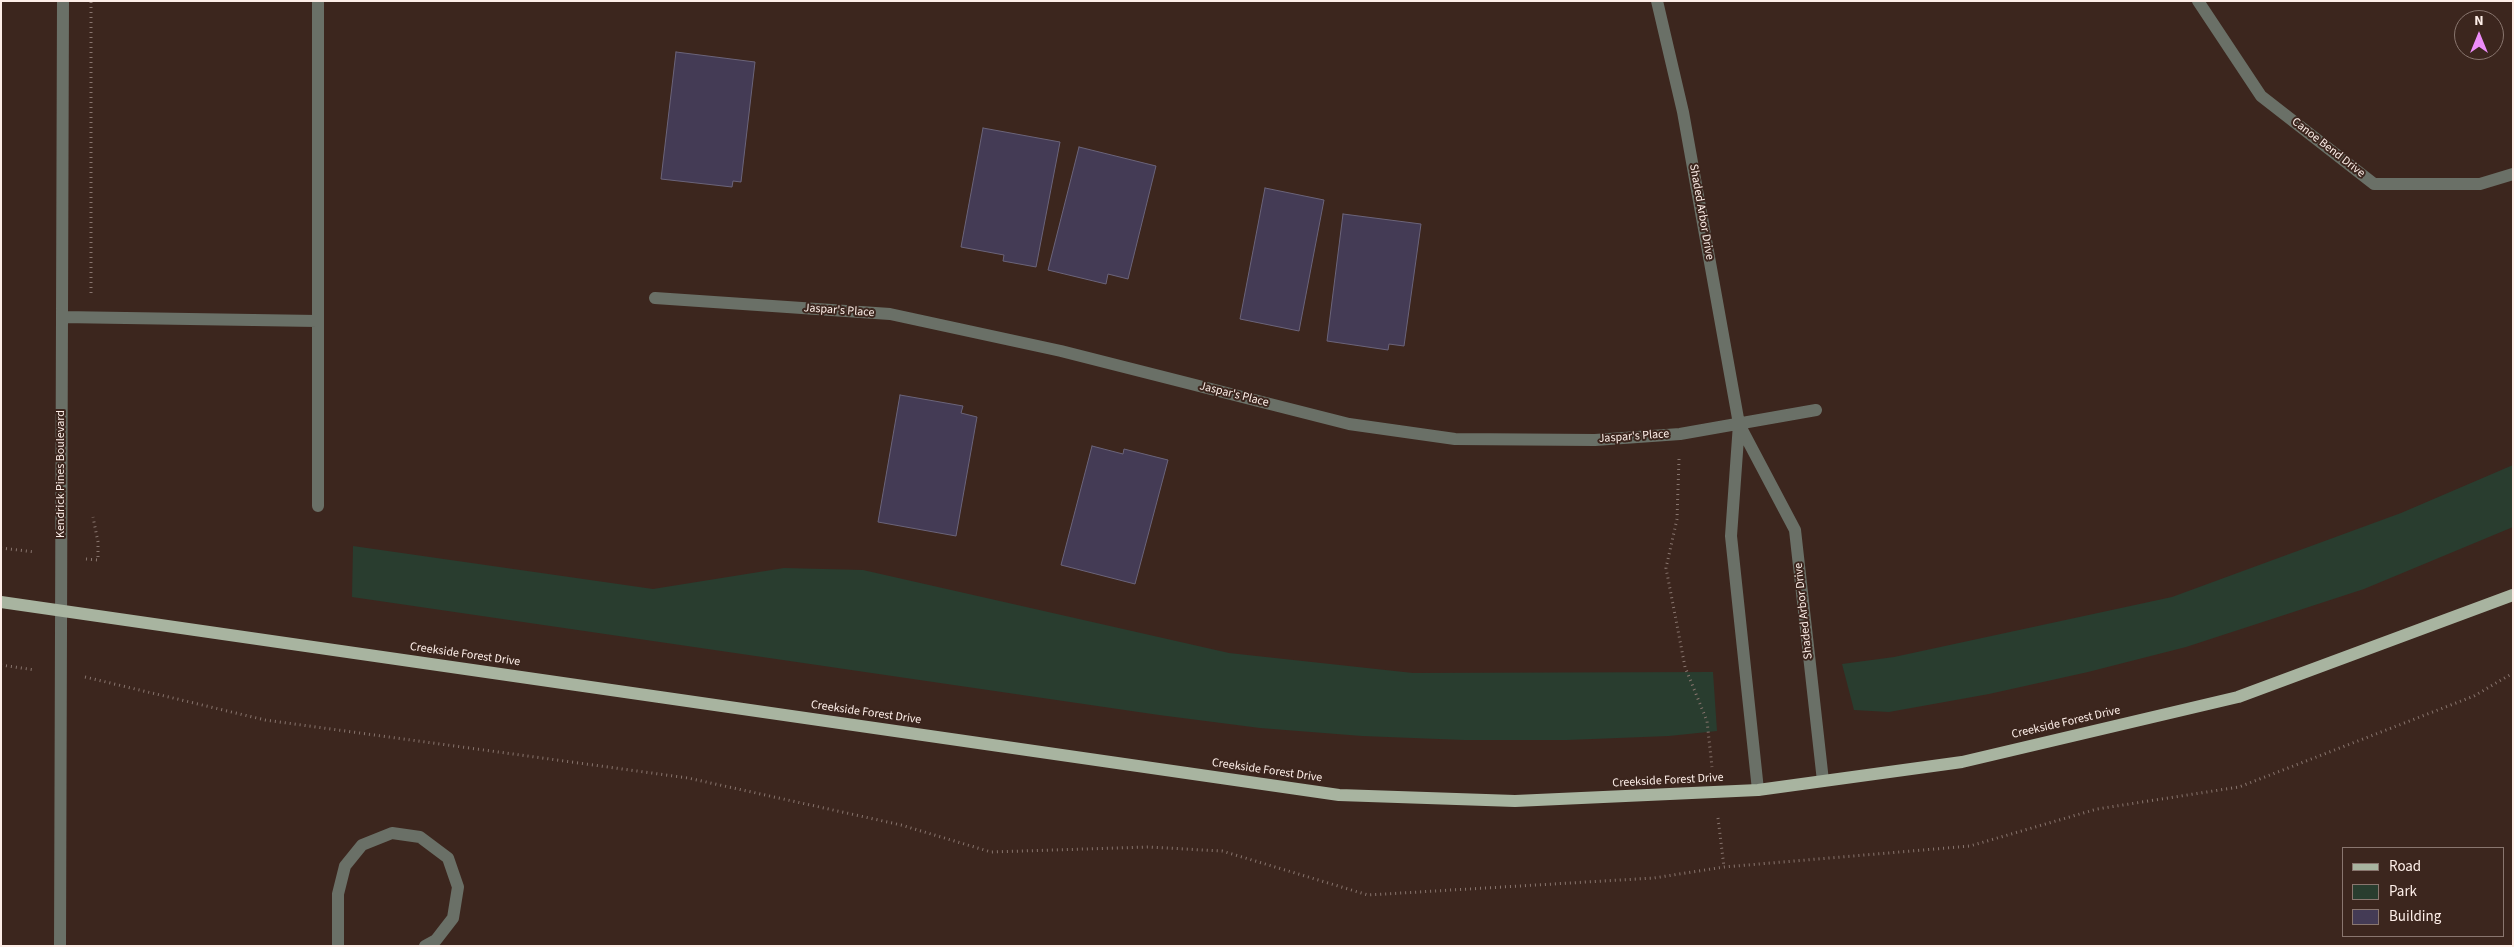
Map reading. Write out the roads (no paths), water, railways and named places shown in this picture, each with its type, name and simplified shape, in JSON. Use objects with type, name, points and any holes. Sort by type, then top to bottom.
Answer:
[{"type":"main road","name":"Creekside Forest Drive","points":[[1,602],[1339,795],[1515,801],[1758,790],[1962,762],[2238,697],[2513,595]]},
{"type":"street","name":"Kendrick Pines Boulevard","points":[[60,946],[63,1]]},
{"type":"street","points":[[318,1],[316,321],[318,506]]},
{"type":"street","name":"Shaded Arbor Drive","points":[[1657,1],[1683,112],[1738,424],[1731,536],[1758,790]]},
{"type":"street","name":"Canoe Bend Drive","points":[[2198,1],[2262,96],[2374,184],[2480,184],[2513,174]]},
{"type":"street","name":"Jaspar's Place","points":[[655,298],[890,314],[1061,351],[1349,424],[1455,439],[1595,440],[1680,434],[1816,410]]},
{"type":"street","points":[[62,318],[316,321]]},
{"type":"street","name":"Shaded Arbor Drive","points":[[1738,424],[1794,530],[1823,781]]},
{"type":"street","points":[[338,946],[338,894],[344,866],[362,845],[392,834],[420,837],[448,858],[458,887],[453,918],[436,940],[426,946]]}]
